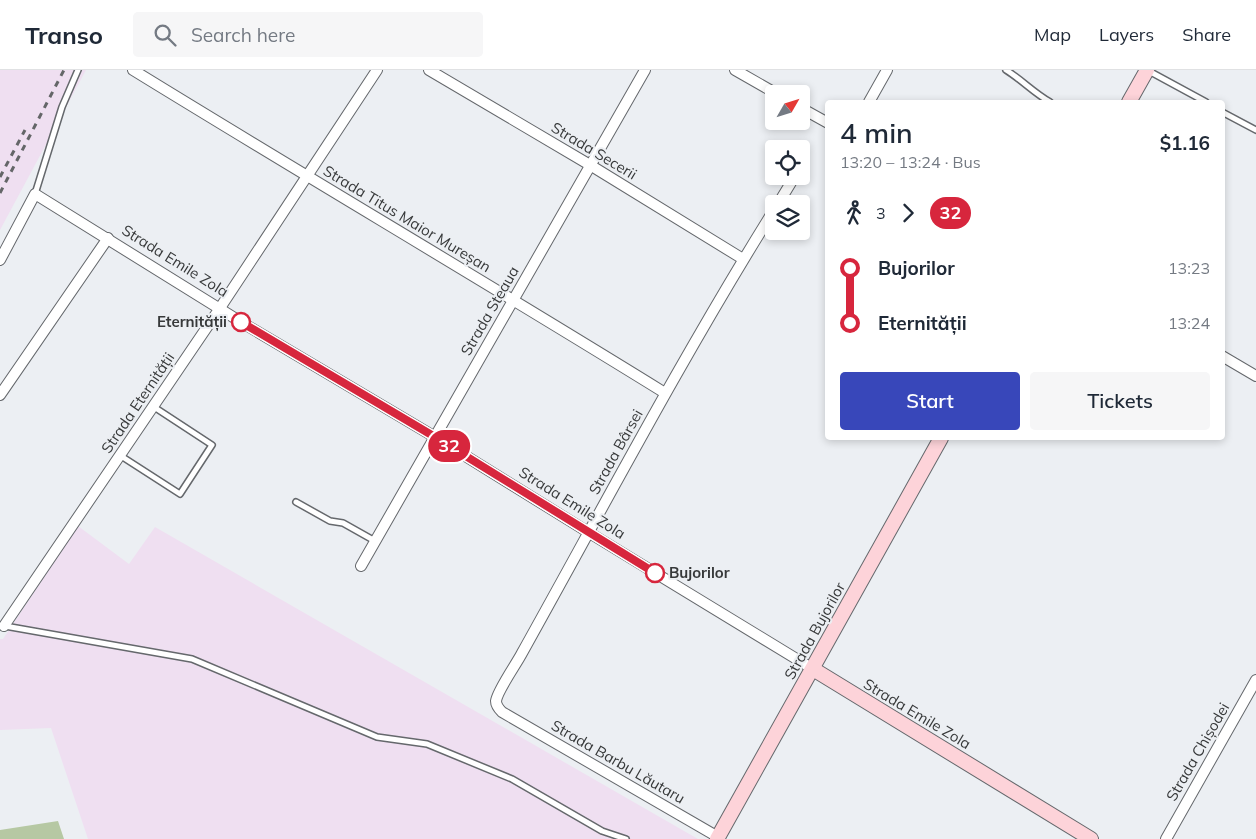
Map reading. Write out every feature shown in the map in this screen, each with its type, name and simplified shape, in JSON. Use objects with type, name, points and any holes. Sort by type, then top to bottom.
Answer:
[{"type":"main road","points":[[1129,100],[1147,70]]},
{"type":"main road","name":"Strada Bujorilor","points":[[718,838],[940,440]]},
{"type":"main road","name":"Strada Emile Zola","points":[[813,669],[1091,839]]},
{"type":"street","name":"Strada Titus Maior Mureșan","points":[[132,70],[514,299],[665,393]]},
{"type":"street","name":"Strada Eternității","points":[[4,626],[154,407],[377,70]]},
{"type":"street","name":"Strada Secerii","points":[[429,70],[590,165],[743,259]]},
{"type":"street","name":"Strada Steaua","points":[[361,566],[645,70]]},
{"type":"street","points":[[735,70],[765,87]]},
{"type":"street","points":[[869,100],[887,70]]},
{"type":"street","points":[[810,113],[825,121]]},
{"type":"street","name":"Strada Emile Zola","points":[[35,194],[241,322],[435,437],[813,669]]},
{"type":"street","points":[[0,260],[35,194]]},
{"type":"street","name":"Strada Bârsei","points":[[502,712],[497,706],[496,701],[500,691],[665,393],[765,224]]},
{"type":"street","points":[[0,395],[108,238]]},
{"type":"street","points":[[1225,358],[1256,376]]},
{"type":"street","name":"Strada Chișodei","points":[[1166,839],[1256,680]]},
{"type":"street","name":"Strada Barbu Lăutaru","points":[[502,712],[718,838]]},
{"type":"lane","points":[[35,194],[62,107],[78,70]]},
{"type":"lane","points":[[1006,70],[1020,78],[1046,100]]},
{"type":"lane","points":[[1147,70],[1202,100]]},
{"type":"lane","points":[[1225,114],[1256,130]]},
{"type":"lane","points":[[121,456],[180,494],[212,445],[154,407]]},
{"type":"lane","points":[[296,502],[330,521],[343,523],[376,541]]},
{"type":"lane","points":[[4,626],[192,659],[377,737],[427,744],[512,779],[602,831],[626,839]]},
{"type":"shaded area","points":[[0,70],[86,70],[0,230]]},
{"type":"shaded area","points":[[78,526],[129,564],[155,527],[698,839],[88,839],[51,728],[0,730],[0,639],[3,639]]},
{"type":"green space","points":[[58,821],[64,839],[0,839],[0,830]]},
{"type":"railway","points":[[0,193],[64,70]]},
{"type":"railway","points":[[0,177],[25,130]]},
{"type":"bus line","name":"32","points":[[241,322],[435,437],[655,573]]},
{"type":"place","name":"Eternității","points":[[241,322]]},
{"type":"place","name":"Bujorilor","points":[[655,573]]}]
